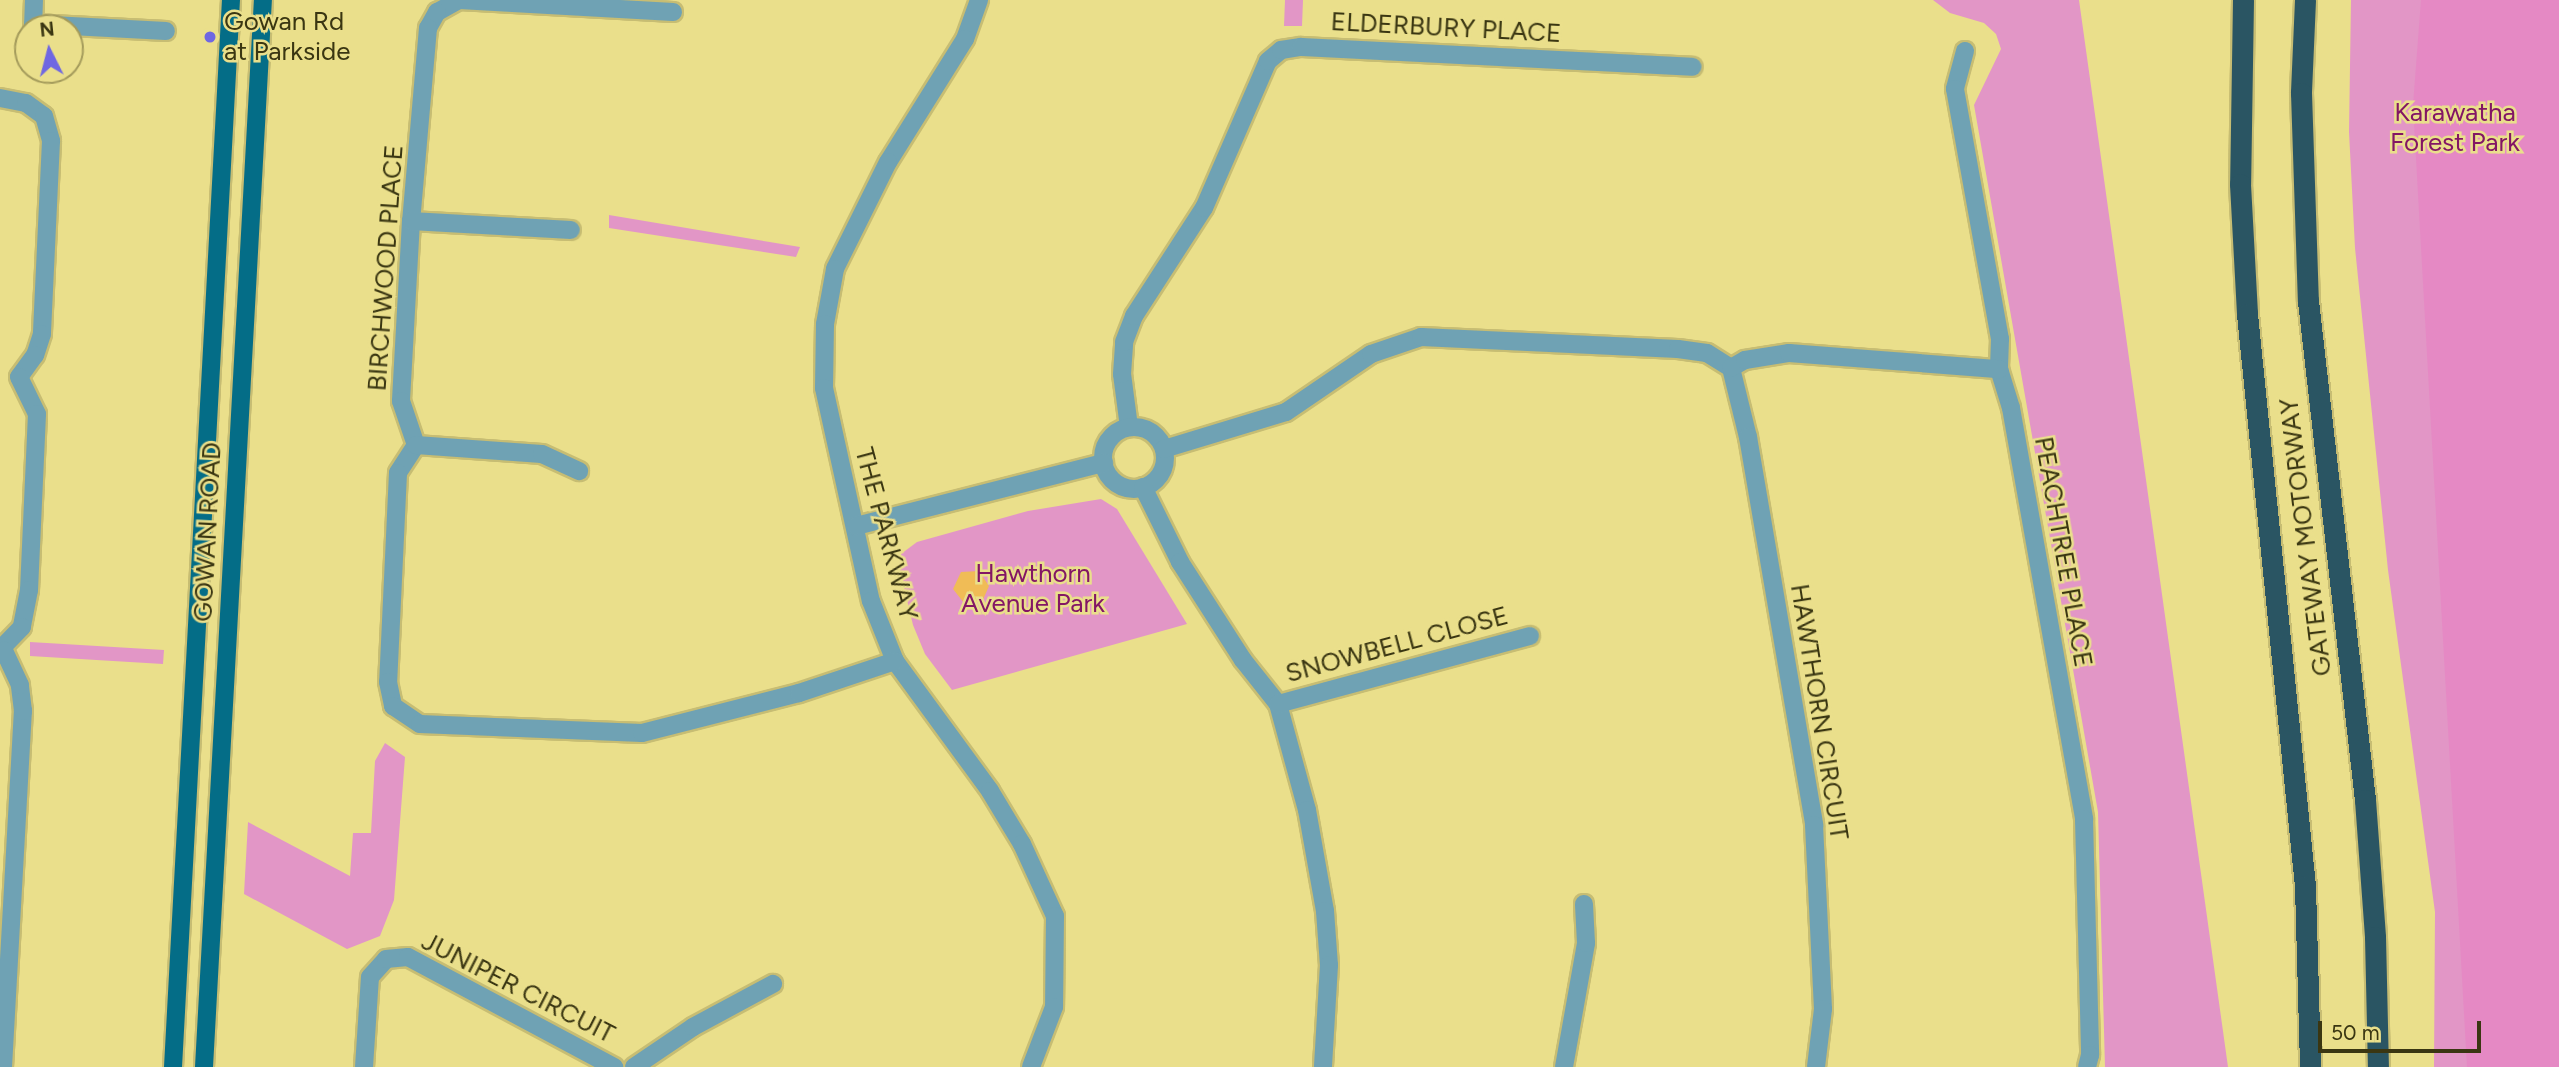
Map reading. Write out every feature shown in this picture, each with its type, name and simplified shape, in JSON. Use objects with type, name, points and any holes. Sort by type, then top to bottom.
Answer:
[{"type":"highway","name":"GATEWAY MOTORWAY","points":[[2243,0],[2240,184],[2247,314],[2305,886],[2310,1067]]},
{"type":"highway","name":"GATEWAY MOTORWAY","points":[[2305,0],[2301,93],[2308,301],[2365,800],[2375,937],[2378,1067]]},
{"type":"main road","name":"GOWAN ROAD","points":[[173,1067],[231,0]]},
{"type":"main road","name":"GOWAN ROAD","points":[[204,1067],[263,0]]},
{"type":"street","name":"BIRCHWOOD PLACE","points":[[416,445],[401,401],[411,221],[430,6],[459,0],[673,12]]},
{"type":"street","name":"THE PARKWAY","points":[[979,0],[965,39],[888,162],[835,269],[825,324],[824,388],[871,601],[895,662],[990,791],[1022,844],[1055,916],[1054,1007],[1031,1067]]},
{"type":"street","points":[[84,28],[166,31]]},
{"type":"street","name":"ELDERBURY PLACE","points":[[1129,427],[1122,374],[1124,342],[1134,316],[1204,208],[1268,61],[1281,50],[1301,47],[1692,67]]},
{"type":"street","name":"PEACHTREE PLACE","points":[[1965,51],[1955,89],[2000,339],[1999,369],[2011,408],[2084,818],[2090,1055],[2087,1067]]},
{"type":"street","points":[[0,98],[26,103],[44,116],[51,141],[42,334],[35,355],[19,377]]},
{"type":"street","points":[[411,221],[570,230]]},
{"type":"street","points":[[1164,449],[1286,412],[1371,354],[1421,337],[1678,349],[1707,353],[1731,368],[1745,360],[1788,353],[1999,369]]},
{"type":"street","name":"HAWTHORN CIRCUIT","points":[[1731,368],[1748,437],[1814,825],[1823,1009],[1816,1067]]},
{"type":"street","points":[[0,376],[19,377]]},
{"type":"street","points":[[3,1067],[23,711],[20,685],[2,650],[22,627],[29,590],[37,414],[19,377]]},
{"type":"street","points":[[1129,427],[1151,432],[1164,449],[1161,472],[1143,487],[1118,484],[1104,463],[1109,440],[1129,427]]},
{"type":"street","points":[[579,471],[542,454],[416,445],[398,473],[388,682],[393,706],[420,724],[642,733],[799,693],[895,662]]},
{"type":"street","points":[[856,526],[1104,463]]},
{"type":"street","points":[[1143,487],[1180,562],[1243,660],[1278,704],[1307,810],[1325,911],[1328,1006],[1323,1067]]},
{"type":"street","name":"SNOWBELL CLOSE","points":[[1278,704],[1530,636]]},
{"type":"street","points":[[1564,1067],[1586,943],[1584,904]]},
{"type":"street","name":"JUNIPER CIRCUIT","points":[[364,1067],[370,977],[386,959],[408,957],[614,1067]]},
{"type":"street","points":[[634,1067],[693,1027],[773,984]]},
{"type":"green space","points":[[1285,0],[1303,0],[1302,26],[1284,26]]},
{"type":"green space","points":[[1933,0],[2079,0],[2228,1067],[2105,1067],[2098,812],[1974,105],[2001,49],[1996,34],[1984,23],[1950,13]]},
{"type":"green space","name":"Karawatha Forest Park","points":[[2351,0],[2559,0],[2559,1067],[2434,1067],[2435,912],[2388,570],[2355,248],[2349,132]]},
{"type":"green space","name":"Karawatha Forest Park","points":[[2421,0],[2559,0],[2559,1067],[2467,1067],[2413,105]]},
{"type":"green space","points":[[609,215],[800,247],[796,257],[609,228]]},
{"type":"green space","name":"Hawthorn Avenue Park","points":[[1101,499],[1117,509],[1187,624],[952,690],[925,654],[913,625],[899,566],[901,554],[917,542],[1028,511]]},
{"type":"green space","points":[[30,642],[164,650],[163,664],[30,656]]},
{"type":"green space","points":[[385,743],[405,757],[394,900],[380,936],[347,949],[244,894],[248,822],[350,876],[353,833],[371,833],[375,761]]},
{"type":"building","points":[[979,571],[989,586],[982,602],[964,603],[953,589],[961,572]]},
{"type":"place","name":"Gowan Rd at Parkside","points":[[210,37]]}]
